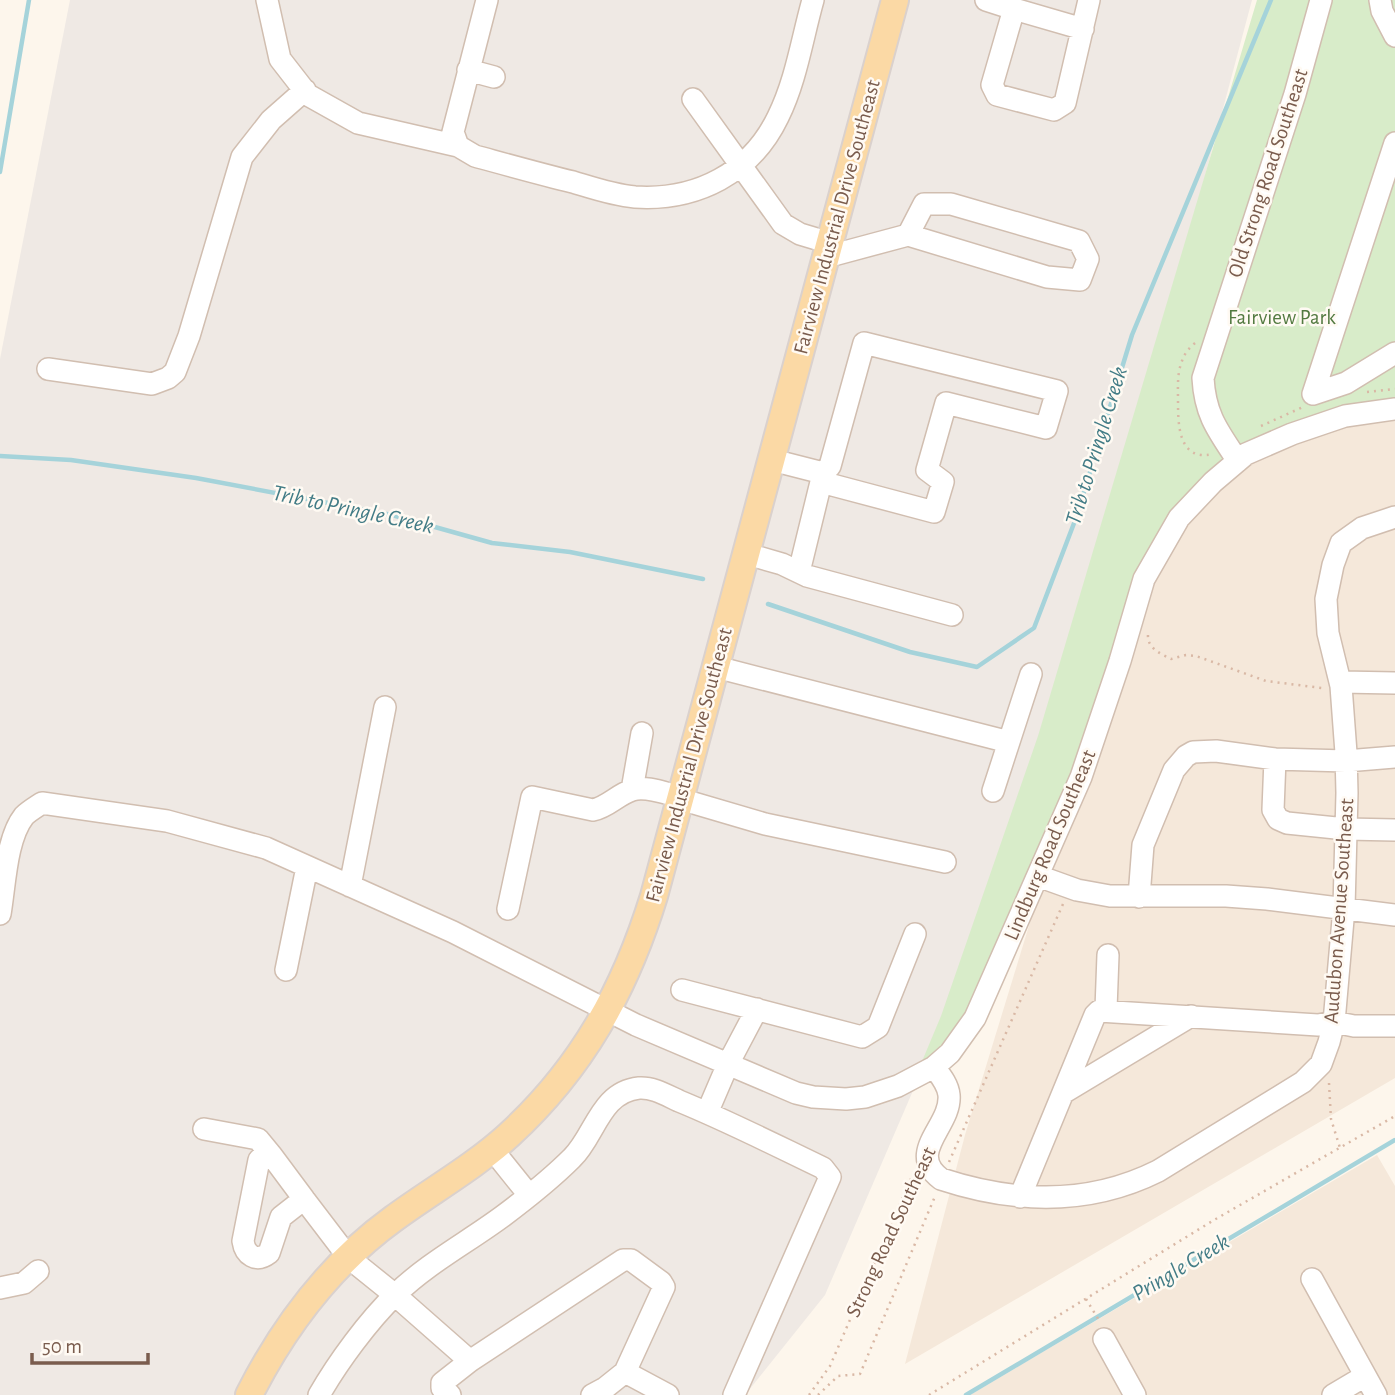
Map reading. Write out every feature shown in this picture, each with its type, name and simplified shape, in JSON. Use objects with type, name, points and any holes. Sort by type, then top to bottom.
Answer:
[{"type":"main road","name":"Fairview Industrial Drive Southeast","points":[[249,1395],[270,1355],[305,1306],[349,1258],[390,1221],[492,1149],[523,1121],[580,1054],[608,1011],[641,939],[895,0]]},
{"type":"street","points":[[267,0],[281,59],[304,90],[308,95],[358,122],[458,146],[475,156],[614,194],[636,197],[668,196],[715,182],[741,167],[762,145],[782,108],[813,0]]},
{"type":"street","points":[[458,146],[453,132],[487,0]]},
{"type":"street","points":[[986,0],[1083,29]]},
{"type":"street","points":[[1014,9],[992,85],[997,95],[1054,110],[1065,103],[1089,0]]},
{"type":"street","name":"Old Strong Road Southeast","points":[[1233,454],[1210,417],[1204,398],[1203,378],[1295,94],[1321,0]]},
{"type":"street","points":[[1380,0],[1382,11],[1395,36]]},
{"type":"street","points":[[468,70],[494,77]]},
{"type":"street","points":[[48,369],[152,384],[175,372],[189,336],[242,157],[271,120],[304,90]]},
{"type":"street","points":[[693,99],[783,224],[828,250],[908,235],[1047,278],[1080,281],[1088,259],[1079,241],[951,204],[925,204],[908,235]]},
{"type":"street","points":[[1395,143],[1313,394],[1346,383],[1395,353]]},
{"type":"street","points":[[772,460],[822,477],[934,512],[943,481],[927,470],[946,402],[1046,429],[1057,391],[864,343],[830,466],[822,477],[799,572]]},
{"type":"street","name":"Lindburg Road Southeast","points":[[0,914],[11,845],[17,828],[26,814],[42,803],[167,821],[266,848],[453,932],[608,1011],[773,1085],[813,1097],[846,1098],[883,1092],[934,1067],[959,1042],[975,1018],[1095,738],[1143,579],[1179,518],[1213,482],[1233,454],[1246,454],[1292,434],[1345,416],[1395,409]]},
{"type":"street","name":"Audubon Avenue Southeast","points":[[941,1179],[988,1192],[1042,1198],[1090,1195],[1134,1183],[1313,1074],[1326,1055],[1334,1022],[1344,908],[1346,761],[1334,685],[1326,599],[1341,543],[1362,528],[1395,517]]},
{"type":"street","points":[[747,554],[799,572],[952,615]]},
{"type":"street","points":[[716,667],[1009,742]]},
{"type":"street","points":[[993,791],[1031,674]]},
{"type":"street","points":[[1334,685],[1395,683]]},
{"type":"street","points":[[350,886],[385,707]]},
{"type":"street","points":[[632,790],[642,733]]},
{"type":"street","points":[[1139,897],[1143,845],[1180,761],[1193,752],[1275,759],[1346,761],[1395,757]]},
{"type":"street","points":[[1275,759],[1273,798],[1278,819],[1287,823],[1346,830],[1395,831]]},
{"type":"street","points":[[508,909],[532,797],[593,810],[602,808],[632,790],[643,789],[765,824],[945,862]]},
{"type":"street","points":[[286,970],[307,867]]},
{"type":"street","points":[[1038,876],[1090,893],[1139,897],[1226,896],[1322,904],[1395,915]]},
{"type":"street","points":[[682,990],[862,1037],[878,1027],[915,934]]},
{"type":"street","points":[[1106,1009],[1108,956]]},
{"type":"street","points":[[707,1113],[728,1063],[757,1009]]},
{"type":"street","points":[[1020,1197],[1095,1015],[1106,1009],[1318,1025],[1334,1022],[1354,1026],[1395,1026]]},
{"type":"street","points":[[1063,1093],[1191,1016]]},
{"type":"street","name":"Strong Road Southeast","points":[[926,1158],[949,1100],[947,1087],[934,1067]]},
{"type":"street","points":[[319,1395],[337,1365],[395,1295],[529,1195],[577,1153],[599,1115],[616,1097],[637,1088],[649,1088],[823,1168],[830,1177],[734,1395]]},
{"type":"street","points":[[204,1129],[258,1139],[349,1258],[470,1361]]},
{"type":"street","points":[[492,1149],[529,1195]]},
{"type":"street","points":[[272,1156],[259,1160],[243,1241],[247,1253],[254,1258],[264,1257],[269,1253],[281,1217],[304,1199]]},
{"type":"street","points":[[926,1158],[929,1166],[941,1179]]},
{"type":"street","points":[[450,1395],[442,1388],[442,1383],[470,1361],[627,1259],[662,1282],[664,1287],[625,1372],[592,1395]]},
{"type":"street","points":[[0,1288],[24,1283],[38,1271]]},
{"type":"street","points":[[1312,1279],[1376,1395]]},
{"type":"street","points":[[1102,1331],[1135,1395]]},
{"type":"street","points":[[625,1372],[668,1395]]},
{"type":"street","points":[[1333,1395],[1365,1376]]},
{"type":"path","points":[[1220,321],[1188,349],[1181,362],[1178,379],[1178,425],[1188,449],[1198,455],[1233,454]]},
{"type":"path","points":[[1356,393],[1395,389]]},
{"type":"path","points":[[1260,426],[1306,405]]},
{"type":"path","points":[[1149,632],[1149,644],[1171,659],[1186,655],[1196,656],[1266,681],[1334,685]]},
{"type":"path","points":[[818,1395],[838,1376],[860,1374],[941,1179],[1063,904]]},
{"type":"path","points":[[1332,1076],[1328,1087],[1329,1104],[1334,1135],[1340,1148]]},
{"type":"path","points":[[929,1395],[1225,1213],[1395,1116]]},
{"type":"path","name":"Strong Road Southeast","points":[[809,1395],[830,1366],[915,1171],[926,1158]]},
{"type":"path","points":[[1086,1299],[1102,1331]]},
{"type":"shaded area","points":[[70,0],[1252,0],[1039,798],[825,1295],[745,1395],[0,1395],[0,359]]},
{"type":"shaded area","points":[[1312,0],[1395,0],[1395,1078],[905,1364],[965,1135]]},
{"type":"shaded area","points":[[1377,1155],[1395,1186],[1395,1395],[970,1395]]},
{"type":"green space","name":"Fairview Park","points":[[1257,0],[1395,0],[1395,409],[1246,454],[1179,518],[983,1002],[915,1078],[941,1016],[1038,736]]},
{"type":"waterway","name":"Trib to Pringle Creek","points":[[0,172],[29,0]]},
{"type":"waterway","name":"Trib to Pringle Creek","points":[[768,604],[910,652],[977,667],[1034,628],[1076,518],[1132,335],[1271,0]]},
{"type":"waterway","name":"Trib to Pringle Creek","points":[[0,456],[71,460],[196,478],[392,515],[492,543],[570,552],[703,579]]},
{"type":"waterway","name":"Pringle Creek","points":[[966,1395],[1395,1140]]}]
